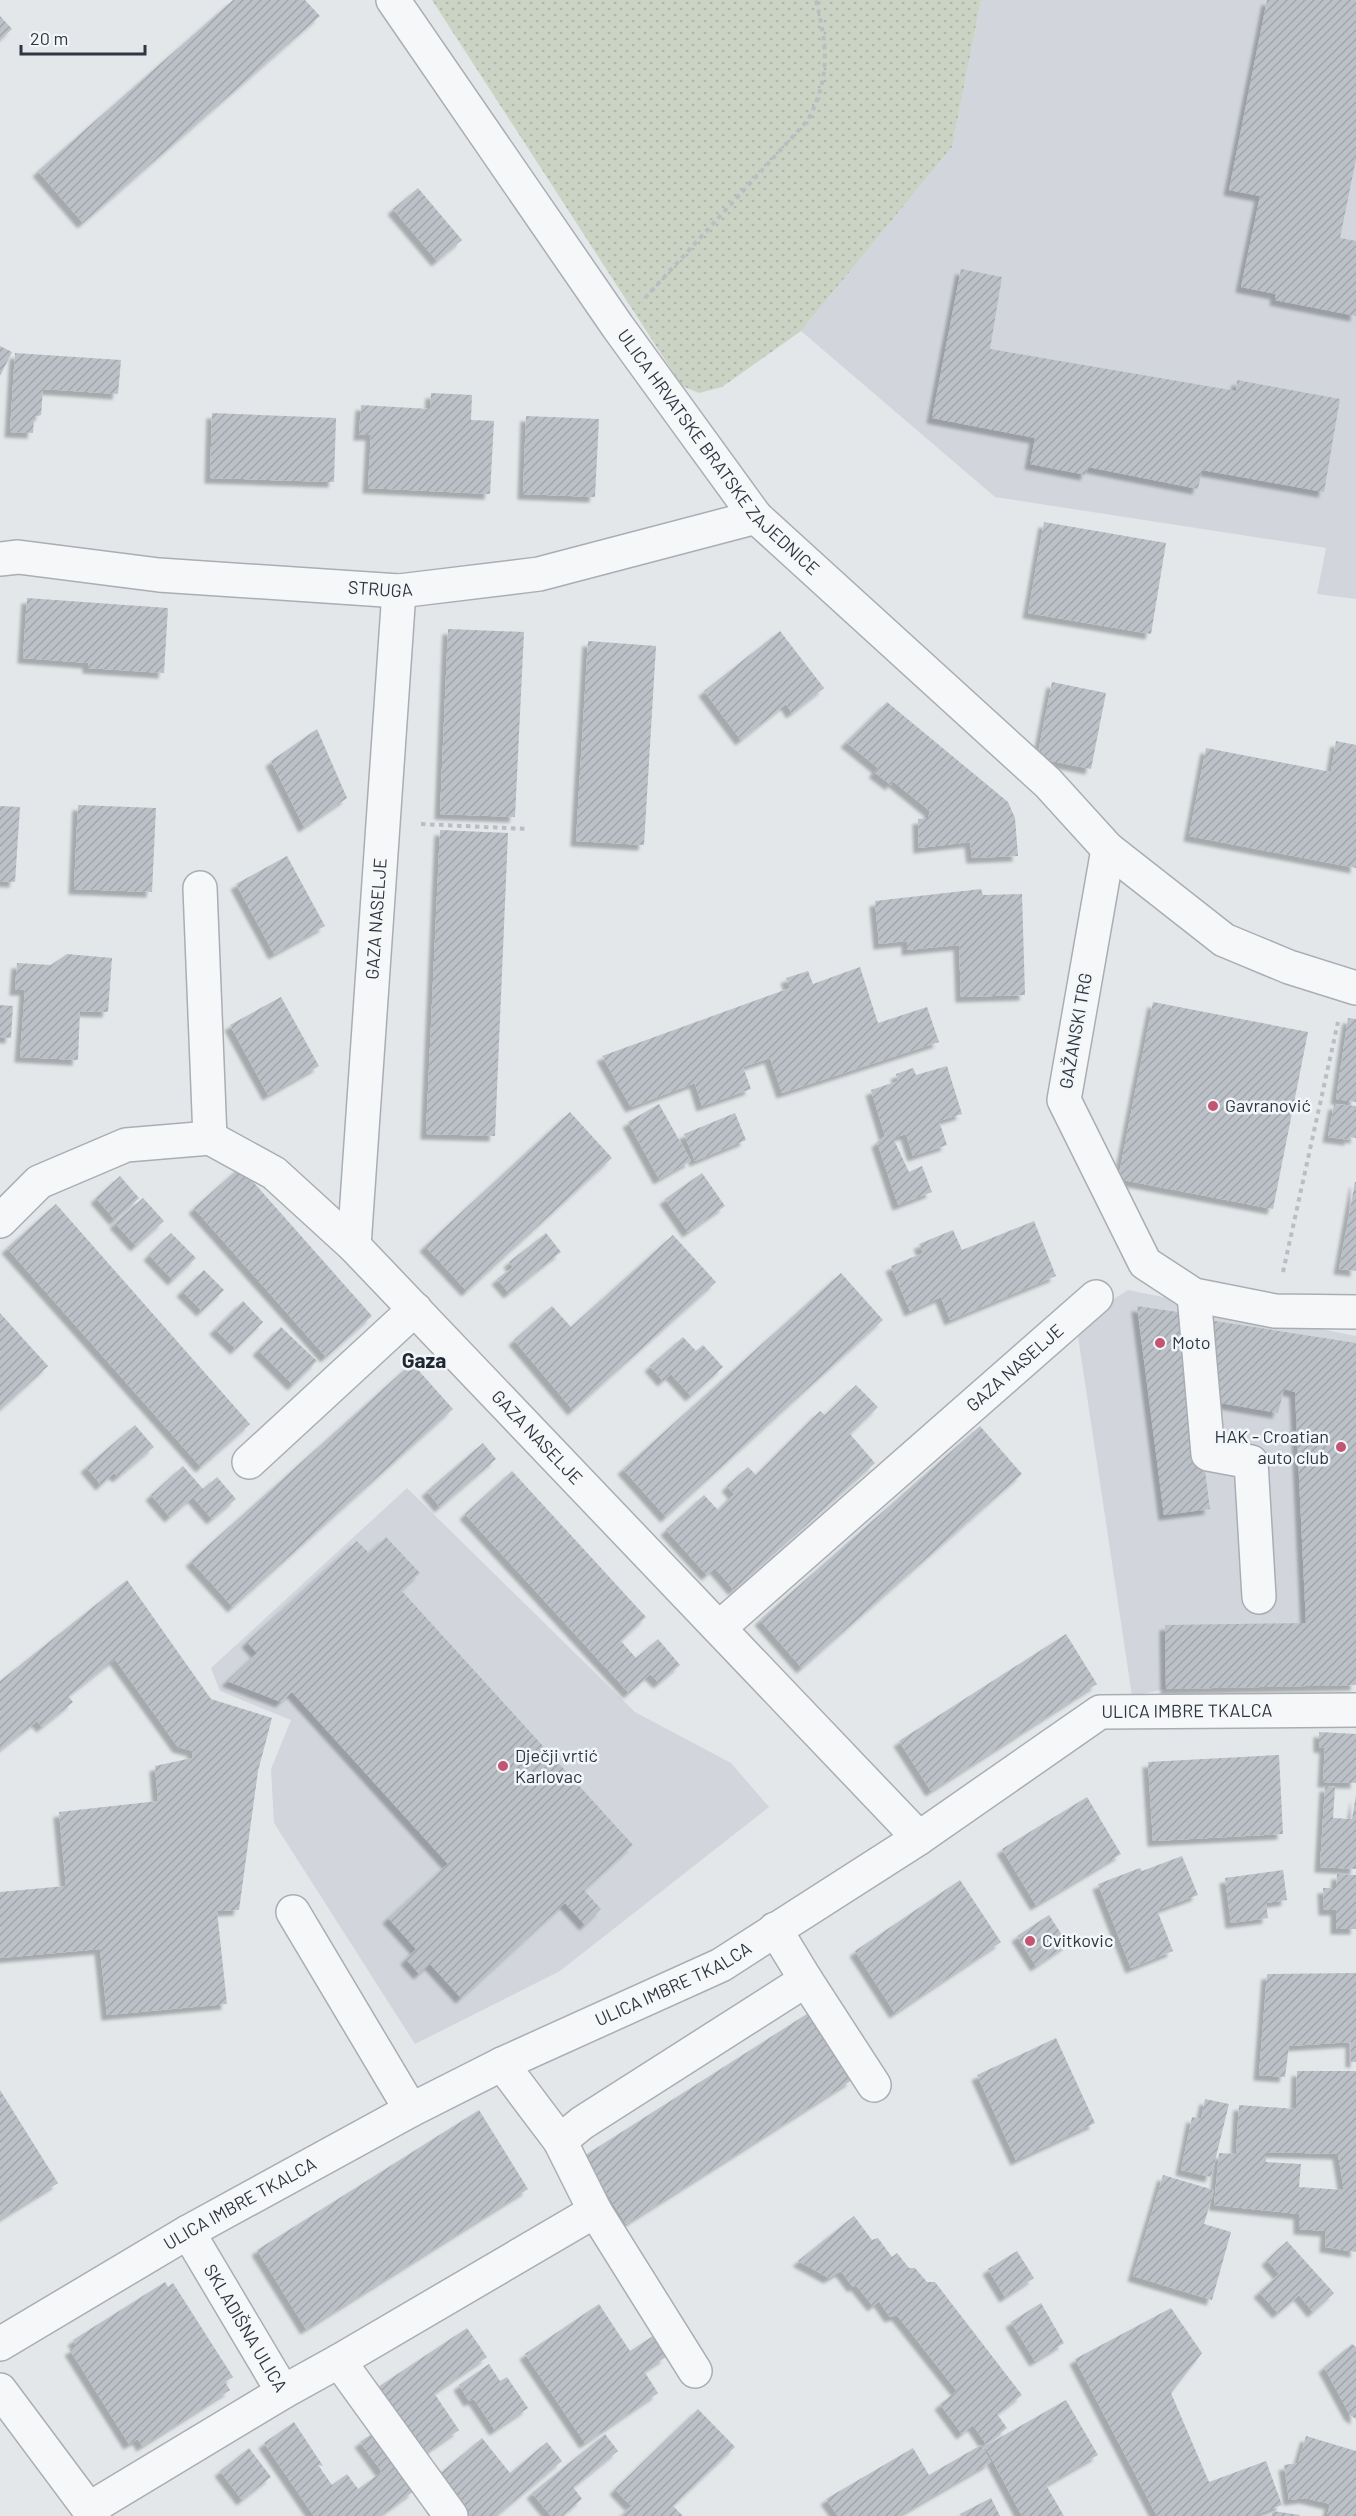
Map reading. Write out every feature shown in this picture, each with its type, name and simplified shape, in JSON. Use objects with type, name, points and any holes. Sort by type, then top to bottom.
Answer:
[{"type":"street","name":"ULICA HRVATSKE BRATSKE ZAJEDNICE","points":[[393,0],[618,327],[756,517],[1048,783],[1108,849]]},
{"type":"street","name":"STRUGA","points":[[0,559],[18,557],[159,575],[399,591],[539,574],[756,517]]},
{"type":"street","name":"GAZA NASELJE","points":[[354,1246],[399,591]]},
{"type":"street","points":[[1108,849],[1224,940],[1289,967],[1351,987]]},
{"type":"street","name":"GAŽANSKI TRG","points":[[1108,849],[1065,1100],[1145,1263],[1194,1295],[1275,1311],[1356,1312]]},
{"type":"street","points":[[0,1221],[39,1182],[126,1145],[210,1138],[200,888]]},
{"type":"street","name":"GAZA NASELJE","points":[[210,1138],[274,1173],[354,1246],[920,1838]]},
{"type":"street","points":[[1194,1295],[1208,1455],[1251,1462],[1259,1597]]},
{"type":"street","name":"GAZA NASELJE","points":[[719,1628],[1096,1297]]},
{"type":"street","points":[[249,1462],[415,1309]]},
{"type":"street","name":"ULICA IMBRE TKALCA","points":[[0,2344],[188,2232],[411,2110],[502,2064],[721,1965],[774,1929],[920,1838],[1100,1712],[1356,1710]]},
{"type":"street","points":[[293,1912],[411,2110]]},
{"type":"street","points":[[774,1929],[874,2085]]},
{"type":"street","points":[[560,2141],[582,2123],[806,1980]]},
{"type":"street","points":[[502,2064],[560,2141],[595,2211],[695,2371]]},
{"type":"street","name":"SKLADIŠNA ULICA","points":[[188,2232],[283,2392],[595,2211]]},
{"type":"street","points":[[339,2361],[451,2516]]},
{"type":"street","points":[[0,2390],[92,2512],[283,2392]]},
{"type":"path","points":[[618,327],[808,120],[820,97],[825,70],[824,35],[816,0]]},
{"type":"path","points":[[383,822],[528,829]]},
{"type":"path","points":[[1275,1311],[1351,987]]},
{"type":"shaded area","points":[[432,0],[981,0],[952,147],[801,331],[722,387],[699,393],[682,386]]},
{"type":"shaded area","points":[[981,0],[1356,0],[1356,599],[1317,594],[1326,548],[995,497],[801,331],[952,147]]},
{"type":"shaded area","points":[[1128,1290],[1356,1336],[1356,1685],[1166,1689],[1132,1696],[1076,1323]]},
{"type":"shaded area","name":"Dječji vrtić Karlovac","points":[[407,1488],[635,1712],[731,1763],[769,1807],[560,1971],[415,2044],[274,1823],[271,1769],[291,1720],[220,1691],[211,1668]]},
{"type":"building","points":[[233,0],[305,0],[320,16],[83,223],[38,171]]},
{"type":"building","points":[[1267,0],[1356,0],[1356,159],[1340,238],[1356,241],[1356,316],[1275,300],[1276,294],[1241,287],[1260,196],[1229,190]]},
{"type":"building","points":[[0,16],[12,29],[0,40]]},
{"type":"building","points":[[418,188],[462,240],[437,261],[393,209]]},
{"type":"building","points":[[961,269],[1002,277],[990,349],[1236,391],[1237,380],[1340,399],[1324,492],[1202,470],[1198,489],[1088,467],[1086,475],[1030,464],[1035,438],[932,418]]},
{"type":"building","points":[[0,346],[12,352],[0,376]]},
{"type":"building","points":[[15,353],[121,360],[118,394],[43,389],[41,415],[34,417],[33,433],[10,432]]},
{"type":"building","points":[[431,393],[472,395],[471,420],[494,421],[490,494],[368,488],[371,435],[359,435],[361,405],[430,409]]},
{"type":"building","points":[[212,413],[336,418],[334,482],[210,478]]},
{"type":"building","points":[[526,416],[599,419],[595,497],[523,494]]},
{"type":"building","points":[[1044,522],[1166,543],[1151,634],[1028,613]]},
{"type":"building","points":[[27,598],[168,608],[164,673],[88,668],[88,663],[23,658]]},
{"type":"building","points":[[448,629],[524,632],[515,817],[440,814]]},
{"type":"building","points":[[780,631],[824,688],[792,713],[786,704],[741,740],[704,691]]},
{"type":"building","points":[[588,641],[656,646],[644,845],[576,841]]},
{"type":"building","points":[[1052,682],[1106,693],[1091,769],[1037,758]]},
{"type":"building","points":[[887,702],[1008,802],[1015,818],[1018,856],[972,858],[970,842],[919,848],[918,819],[928,818],[930,811],[893,781],[891,785],[874,772],[878,768],[846,742]]},
{"type":"building","points":[[317,729],[347,798],[304,827],[271,761]]},
{"type":"building","points":[[1336,741],[1356,745],[1356,868],[1189,836],[1206,748],[1331,772]]},
{"type":"building","points":[[78,805],[156,808],[152,892],[74,889]]},
{"type":"building","points":[[0,806],[20,807],[15,882],[0,881]]},
{"type":"building","points":[[440,830],[508,833],[495,1136],[426,1134]]},
{"type":"building","points":[[287,856],[325,926],[274,954],[236,884]]},
{"type":"building","points":[[981,889],[983,895],[1022,894],[1025,995],[961,997],[959,945],[907,950],[907,941],[879,944],[875,901]]},
{"type":"building","points":[[67,954],[112,958],[108,1012],[80,1011],[78,1060],[20,1057],[25,990],[15,990],[17,963],[51,965]]},
{"type":"building","points":[[860,967],[878,1023],[927,1007],[939,1042],[782,1093],[770,1058],[743,1067],[751,1089],[702,1106],[695,1083],[631,1107],[602,1056],[790,988],[786,978],[808,971],[813,984]]},
{"type":"building","points":[[281,997],[319,1066],[268,1095],[230,1025]]},
{"type":"building","name":"Gavranović","points":[[1153,1002],[1308,1032],[1273,1209],[1118,1179]]},
{"type":"building","points":[[0,1005],[13,1006],[11,1038],[0,1037]]},
{"type":"building","points":[[1348,1018],[1356,1019],[1356,1102],[1336,1099]]},
{"type":"building","points":[[947,1066],[962,1114],[939,1121],[947,1145],[913,1156],[906,1134],[893,1138],[909,1172],[922,1166],[932,1192],[898,1205],[877,1142],[885,1136],[871,1090],[898,1081],[896,1074],[913,1068],[916,1075]]},
{"type":"building","points":[[659,1104],[691,1161],[659,1179],[628,1122]]},
{"type":"building","points":[[1334,1104],[1356,1106],[1356,1138],[1350,1137],[1350,1140],[1328,1137]]},
{"type":"building","points":[[570,1112],[612,1158],[467,1291],[425,1246]]},
{"type":"building","points":[[735,1113],[746,1140],[695,1161],[684,1134]]},
{"type":"building","points":[[240,1167],[372,1316],[326,1357],[194,1208]]},
{"type":"building","points":[[702,1173],[725,1206],[688,1232],[665,1199]]},
{"type":"building","points":[[120,1176],[139,1198],[115,1220],[96,1198]]},
{"type":"building","points":[[1356,1182],[1356,1271],[1339,1269]]},
{"type":"building","points":[[143,1198],[164,1221],[136,1246],[115,1223]]},
{"type":"building","points":[[56,1204],[250,1424],[201,1467],[7,1248]]},
{"type":"building","points":[[1034,1221],[1056,1276],[950,1320],[941,1297],[910,1311],[891,1266],[923,1253],[919,1244],[953,1230],[962,1250]]},
{"type":"building","points":[[171,1233],[196,1258],[173,1280],[149,1255]]},
{"type":"building","points":[[546,1233],[561,1252],[509,1293],[497,1279],[513,1267],[509,1262]]},
{"type":"building","points":[[673,1235],[716,1282],[573,1410],[514,1340],[552,1306],[571,1327]]},
{"type":"building","points":[[204,1270],[224,1290],[202,1311],[182,1291]]},
{"type":"building","points":[[841,1273],[883,1320],[666,1517],[623,1469]]},
{"type":"building","points":[[243,1301],[263,1322],[236,1349],[215,1329]]},
{"type":"building","points":[[1137,1306],[1184,1313],[1210,1509],[1164,1515]]},
{"type":"building","points":[[0,1313],[48,1366],[0,1410]]},
{"type":"building","points":[[1209,1320],[1356,1343],[1356,1685],[1166,1689],[1165,1625],[1306,1623],[1295,1392],[1284,1389],[1278,1413],[1215,1402]]},
{"type":"building","points":[[281,1327],[317,1361],[293,1385],[258,1350]]},
{"type":"building","points":[[683,1337],[696,1351],[703,1345],[723,1367],[691,1396],[671,1374],[663,1381],[650,1366]]},
{"type":"building","points":[[412,1363],[453,1409],[233,1607],[191,1561]]},
{"type":"building","points":[[856,1385],[878,1407],[850,1434],[875,1463],[734,1590],[715,1568],[707,1575],[666,1530],[704,1495],[718,1510],[734,1494],[727,1486],[748,1467],[756,1475],[820,1411],[825,1415]]},
{"type":"building","points":[[135,1425],[154,1447],[118,1477],[114,1473],[101,1485],[86,1467]]},
{"type":"building","points":[[980,1426],[1022,1474],[802,1668],[760,1620]]},
{"type":"building","points":[[483,1443],[496,1459],[440,1507],[427,1491]]},
{"type":"building","points":[[183,1466],[203,1489],[217,1477],[236,1499],[212,1519],[193,1497],[170,1517],[151,1495]]},
{"type":"building","points":[[512,1471],[646,1617],[621,1641],[636,1658],[658,1639],[680,1665],[659,1683],[650,1674],[629,1693],[465,1514]]},
{"type":"building","points":[[386,1537],[420,1573],[401,1590],[633,1845],[584,1890],[601,1909],[585,1925],[565,1903],[461,1998],[430,1964],[419,1974],[406,1959],[416,1949],[388,1918],[448,1864],[292,1692],[281,1702],[227,1681],[257,1653],[247,1642],[357,1541],[369,1553]]},
{"type":"building","points":[[127,1580],[211,1699],[272,1718],[258,1771],[239,1910],[217,1911],[227,2004],[107,2015],[100,1949],[0,1958],[0,1892],[66,1886],[59,1812],[158,1801],[155,1766],[192,1758],[193,1751],[178,1747],[115,1659],[68,1696],[73,1702],[42,1727],[37,1721],[0,1750],[0,1681]]},
{"type":"building","points":[[1066,1634],[1097,1684],[931,1791],[899,1741]]},
{"type":"building","points":[[1319,1732],[1356,1734],[1356,1783],[1323,1782],[1325,1748],[1319,1747]]},
{"type":"building","points":[[1279,1755],[1283,1834],[1153,1841],[1148,1762]]},
{"type":"building","points":[[1325,1786],[1335,1787],[1333,1818],[1352,1819],[1356,1795],[1356,1869],[1320,1867]]},
{"type":"building","points":[[1087,1797],[1121,1854],[1036,1905],[1002,1849]]},
{"type":"building","points":[[1182,1856],[1198,1895],[1157,1910],[1173,1951],[1131,1968],[1098,1884],[1140,1868],[1142,1871]]},
{"type":"building","points":[[1283,1870],[1287,1900],[1266,1903],[1268,1918],[1231,1923],[1225,1878]]},
{"type":"building","points":[[1337,1874],[1356,1875],[1356,1929],[1336,1929],[1336,1910],[1324,1910],[1323,1888],[1336,1888]]},
{"type":"building","points":[[960,1880],[1001,1942],[895,2013],[855,1951]]},
{"type":"building","points":[[1049,1915],[1068,1944],[1036,1966],[1017,1936]]},
{"type":"building","points":[[1356,1973],[1356,2062],[1351,2062],[1351,2042],[1289,2046],[1285,2077],[1259,2075],[1267,1974]]},
{"type":"building","points":[[810,2012],[852,2080],[626,2224],[584,2156]]},
{"type":"building","points":[[1056,2038],[1095,2123],[1016,2160],[977,2075]]},
{"type":"building","points":[[1297,2071],[1356,2071],[1356,2252],[1325,2247],[1326,2231],[1299,2229],[1299,2214],[1214,2205],[1219,2153],[1236,2154],[1239,2105],[1296,2109]],"holes":[[[1266,2152],[1338,2154],[1344,2190],[1299,2187],[1301,2164],[1266,2162]]]},
{"type":"building","points":[[0,2090],[58,2183],[0,2219]]},
{"type":"building","points":[[1205,2099],[1229,2104],[1211,2177],[1181,2170],[1192,2117],[1201,2119]]},
{"type":"building","points":[[479,2110],[528,2189],[306,2329],[257,2250]]},
{"type":"building","points":[[1163,2175],[1214,2190],[1204,2224],[1231,2232],[1212,2300],[1133,2276]]},
{"type":"building","points":[[854,2216],[872,2240],[878,2238],[892,2257],[897,2253],[909,2268],[915,2268],[927,2282],[935,2282],[1022,2395],[997,2414],[1007,2428],[986,2444],[973,2425],[962,2434],[940,2404],[957,2391],[897,2315],[890,2317],[879,2301],[873,2306],[856,2285],[853,2287],[841,2271],[829,2278],[798,2261]]},
{"type":"building","points":[[1287,2241],[1334,2293],[1313,2312],[1299,2295],[1278,2313],[1259,2292],[1279,2274],[1267,2260]]},
{"type":"building","points":[[1017,2251],[1034,2278],[1005,2297],[988,2269]]},
{"type":"building","points":[[165,2282],[168,2287],[173,2283],[233,2377],[225,2382],[230,2390],[142,2446],[138,2439],[129,2444],[70,2350],[77,2346],[73,2340]]},
{"type":"building","points":[[1041,2303],[1064,2343],[1035,2361],[1011,2322]]},
{"type":"building","points":[[599,2304],[630,2351],[653,2336],[666,2357],[644,2371],[658,2393],[585,2443],[525,2354]]},
{"type":"building","points":[[1171,2308],[1202,2353],[1171,2393],[1209,2482],[1266,2461],[1282,2505],[1252,2516],[1157,2516],[1075,2359]]},
{"type":"building","points":[[467,2328],[487,2357],[434,2393],[459,2430],[421,2456],[375,2389]]},
{"type":"building","points":[[1352,2344],[1356,2347],[1356,2419],[1350,2415],[1324,2367]]},
{"type":"building","points":[[489,2364],[500,2381],[507,2377],[528,2408],[495,2430],[474,2399],[469,2401],[459,2385]]},
{"type":"building","points":[[1066,2400],[1098,2455],[1046,2485],[1064,2516],[1022,2516],[985,2446]]},
{"type":"building","points":[[698,2409],[735,2447],[673,2506],[683,2516],[621,2516],[635,2502],[630,2505],[615,2489]]},
{"type":"building","points":[[294,2422],[323,2466],[318,2465],[332,2485],[347,2474],[358,2489],[382,2472],[360,2442],[373,2433],[414,2491],[380,2516],[314,2516],[264,2443]]},
{"type":"building","points":[[605,2434],[618,2451],[573,2487],[582,2499],[562,2516],[551,2516],[532,2493]]},
{"type":"building","points":[[1306,2436],[1356,2451],[1356,2516],[1327,2516],[1330,2504],[1305,2498],[1289,2500],[1284,2465],[1298,2463]]},
{"type":"building","points":[[482,2438],[510,2473],[547,2442],[562,2461],[496,2516],[470,2516],[437,2476]]},
{"type":"building","points":[[981,2445],[991,2462],[898,2516],[838,2516],[826,2499],[913,2448],[929,2475]]},
{"type":"building","points":[[249,2448],[271,2477],[242,2500],[220,2471]]},
{"type":"building","points":[[991,2498],[1000,2516],[961,2516],[960,2514]]},
{"type":"building","points":[[1273,2511],[1300,2515],[1271,2516]]},
{"type":"place","name":"Gavranović","points":[[1213,1106]]},
{"type":"place","name":"Moto","points":[[1160,1343]]},
{"type":"place","name":"HAK - Croatian auto club","points":[[1341,1447]]},
{"type":"place","name":"Dječji vrtić Karlovac","points":[[503,1766]]},
{"type":"place","name":"Cvitkovic","points":[[1030,1941]]},
{"type":"district","name":"Gaza","points":[[424,1361]]}]
